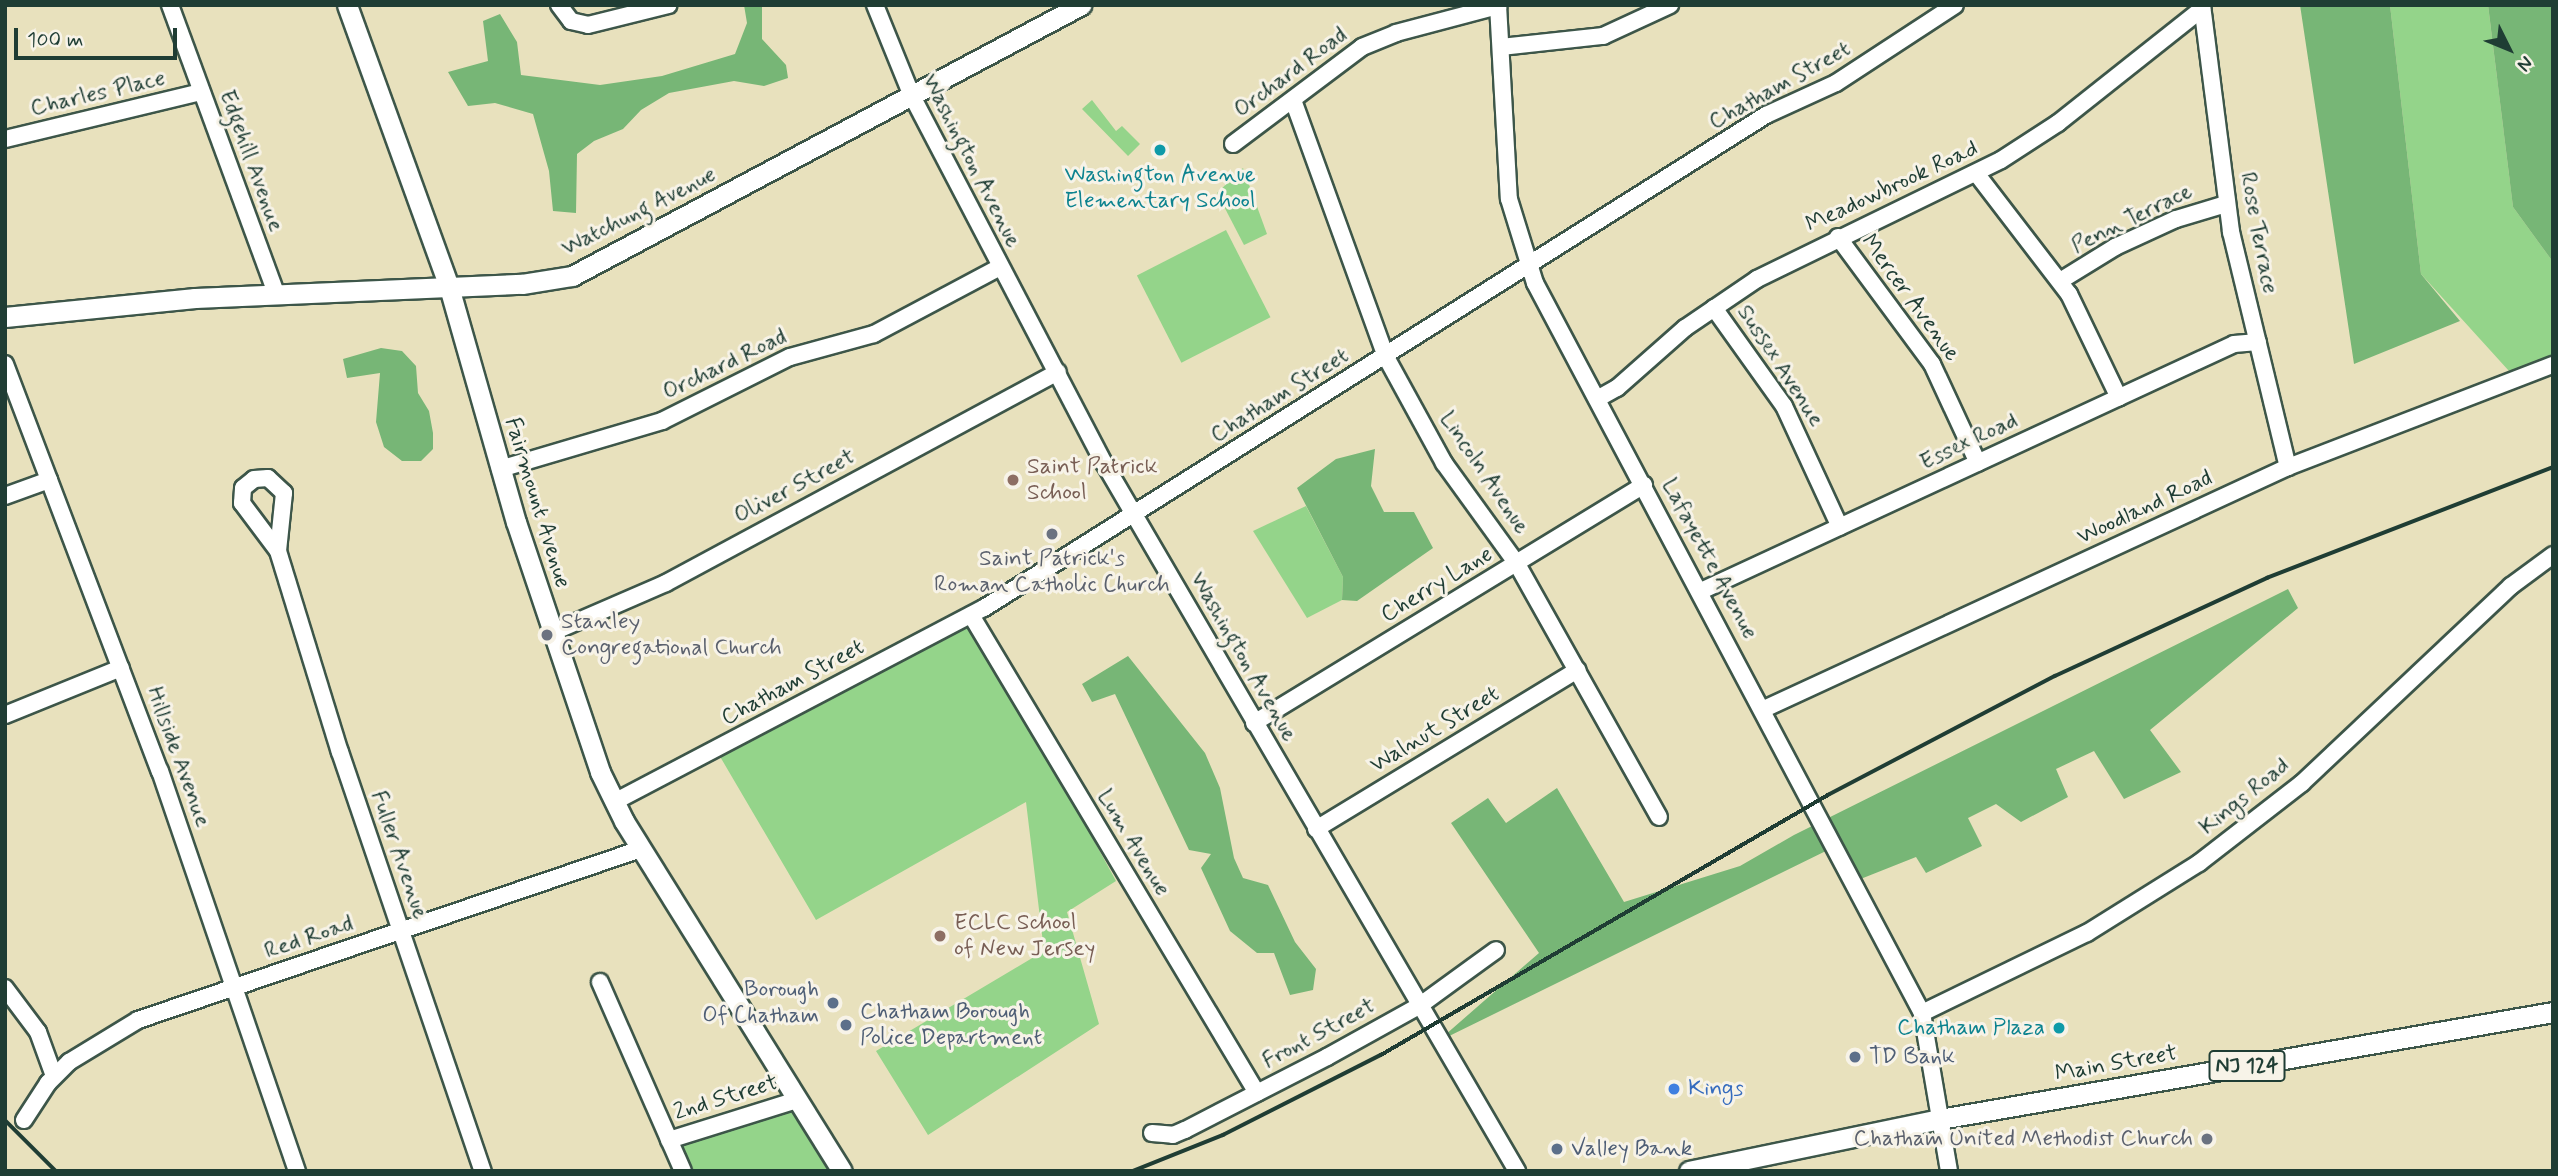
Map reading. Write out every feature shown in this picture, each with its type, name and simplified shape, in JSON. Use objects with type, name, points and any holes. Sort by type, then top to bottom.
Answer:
[{"type":"main road","name":"Fairmount Avenue","points":[[348,5],[449,287],[500,469],[551,633],[614,802],[842,1171]]},
{"type":"main road","name":"Watchung Avenue","points":[[5,317],[276,293],[449,287],[555,279],[593,268],[1081,5]]},
{"type":"main road","name":"Main Street","points":[[1689,1171],[1744,1165],[1940,1119],[2553,1012]]},
{"type":"street","name":"Edgehill Avenue","points":[[170,5],[276,293]]},
{"type":"street","points":[[559,5],[571,21],[588,24],[669,5]]},
{"type":"street","name":"Washington Avenue","points":[[874,5],[912,96],[1000,267],[1134,514],[1517,1171]]},
{"type":"street","name":"Lafayette Avenue","points":[[1498,5],[1509,199],[1529,267],[1922,1013],[1949,1171]]},
{"type":"street","name":"Orchard Road","points":[[1233,144],[1293,100],[1323,72],[1362,47],[1396,33],[1498,5]]},
{"type":"street","points":[[1501,47],[1603,36],[1670,5]]},
{"type":"street","name":"Chatham Street","points":[[614,802],[971,615],[1386,357],[1766,115],[1836,83],[1955,5]]},
{"type":"street","name":"Meadowbrook Road","points":[[1597,399],[1714,308],[1756,279],[1838,237],[1976,173],[2058,123],[2202,7]]},
{"type":"street","name":"Rose Terrace","points":[[2202,7],[2226,204],[2288,467]]},
{"type":"street","name":"Charles Place","points":[[5,139],[201,92]]},
{"type":"street","name":"Lincoln Avenue","points":[[1293,100],[1386,357],[1444,463],[1517,564],[1659,817]]},
{"type":"street","points":[[1976,173],[2060,281],[2119,398]]},
{"type":"street","name":"Penn Terrace","points":[[2060,281],[2164,225],[2205,207],[2226,204]]},
{"type":"street","name":"Mercer Avenue","points":[[1838,237],[1932,364],[1978,463]]},
{"type":"street","name":"Orchard Road","points":[[500,469],[662,421],[790,357],[874,334],[1000,267]]},
{"type":"street","name":"Sussex Avenue","points":[[1714,308],[1784,406],[1840,527]]},
{"type":"street","name":"Essex Road","points":[[1701,592],[2234,344],[2258,342]]},
{"type":"street","name":"Hillside Avenue","points":[[5,364],[121,668],[236,987],[297,1171]]},
{"type":"street","name":"Woodland Road","points":[[1764,709],[2288,467],[2553,365]]},
{"type":"street","name":"Oliver Street","points":[[551,633],[666,583],[1058,372]]},
{"type":"street","points":[[5,496],[49,480]]},
{"type":"street","name":"Cherry Lane","points":[[1254,723],[1644,485]]},
{"type":"street","name":"Fuller Avenue","points":[[278,551],[401,930],[483,1171]]},
{"type":"street","name":"Kings Road","points":[[1922,1013],[2087,933],[2199,863],[2302,783],[2511,586],[2553,555]]},
{"type":"street","name":"Lum Avenue","points":[[971,615],[1257,1093]]},
{"type":"street","points":[[5,715],[121,668]]},
{"type":"street","name":"Walnut Street","points":[[1316,829],[1577,670]]},
{"type":"street","name":"Red Road","points":[[24,1120],[54,1076],[112,1033],[236,987],[642,849]]},
{"type":"street","name":"Front Street","points":[[1152,1133],[1173,1135],[1257,1093],[1419,1006],[1496,950]]},
{"type":"street","points":[[600,982],[683,1171]]},
{"type":"street","points":[[5,988],[38,1032],[54,1076]]},
{"type":"street","name":"2nd Street","points":[[669,1140],[797,1100]]},
{"type":"green space","points":[[744,5],[762,5],[762,39],[786,65],[788,78],[764,86],[734,81],[669,93],[641,110],[623,129],[594,141],[577,154],[576,213],[553,211],[549,171],[533,114],[495,103],[468,106],[448,72],[488,61],[483,21],[500,14],[517,42],[521,75],[600,85],[662,76],[735,54],[747,23]]},
{"type":"green space","points":[[2300,5],[2390,5],[2421,274],[2460,321],[2354,364]]},
{"type":"green space","points":[[2390,5],[2488,5],[2513,207],[2553,262],[2553,356],[2509,371],[2421,274]]},
{"type":"green space","points":[[2488,5],[2553,5],[2553,262],[2513,207]]},
{"type":"green space","points":[[1092,100],[1116,131],[1122,126],[1140,144],[1128,156],[1082,109]]},
{"type":"green space","points":[[1243,168],[1267,234],[1244,245],[1217,193]]},
{"type":"green space","points":[[1226,230],[1270,317],[1181,363],[1137,275]]},
{"type":"green space","points":[[381,348],[402,351],[416,366],[418,393],[429,411],[433,433],[433,449],[421,461],[402,461],[384,447],[376,422],[380,373],[347,378],[343,359]]},
{"type":"green space","points":[[1375,449],[1371,486],[1384,512],[1414,512],[1433,548],[1357,601],[1342,600],[1343,577],[1297,488],[1336,459]]},
{"type":"green space","points":[[1306,506],[1343,577],[1342,600],[1307,618],[1253,531]]},
{"type":"green space","points":[[2288,589],[2298,608],[2150,730],[2181,772],[2124,799],[2094,751],[2056,769],[2068,797],[2021,822],[1996,804],[1968,818],[1982,846],[1926,873],[1916,857],[1853,882],[1834,847],[1437,1042],[1539,953],[1451,823],[1488,798],[1506,823],[1557,788],[1624,902],[1740,866],[1794,835]]},
{"type":"green space","points":[[972,617],[1116,881],[1067,912],[1099,1024],[928,1135],[876,1051],[1044,951],[1026,802],[816,920],[715,748]]},
{"type":"green space","points":[[1128,656],[1205,753],[1220,788],[1234,858],[1243,878],[1268,885],[1295,942],[1316,969],[1313,990],[1290,995],[1274,953],[1257,953],[1230,931],[1201,868],[1211,854],[1189,850],[1115,694],[1092,702],[1082,684]]},
{"type":"green space","points":[[797,1101],[842,1171],[682,1171],[668,1140]]},
{"type":"railway","points":[[1133,1171],[1223,1135],[1381,1055],[1828,795],[2055,676],[2267,578],[2553,467]]},
{"type":"railway","points":[[5,1120],[56,1171]]},
{"type":"place","name":"Washington Avenue Elementary School","points":[[1160,150]]},
{"type":"place","name":"Saint Patrick School","points":[[1013,480]]},
{"type":"place","name":"Saint Patrick's Roman Catholic Church","points":[[1052,534]]},
{"type":"place","name":"Stanley Congregational Church","points":[[547,635]]},
{"type":"place","name":"ECLC School of New Jersey","points":[[940,936]]},
{"type":"place","name":"Borough Of Chatham","points":[[833,1003]]},
{"type":"place","name":"Chatham Borough Police Department","points":[[846,1025]]},
{"type":"place","name":"Chatham Plaza","points":[[2059,1028]]},
{"type":"place","name":"TD Bank","points":[[1855,1057]]},
{"type":"place","name":"Kings","points":[[1674,1089]]},
{"type":"place","name":"Chatham United Methodist Church","points":[[2207,1139]]},
{"type":"place","name":"Valley Bank","points":[[1557,1149]]}]
